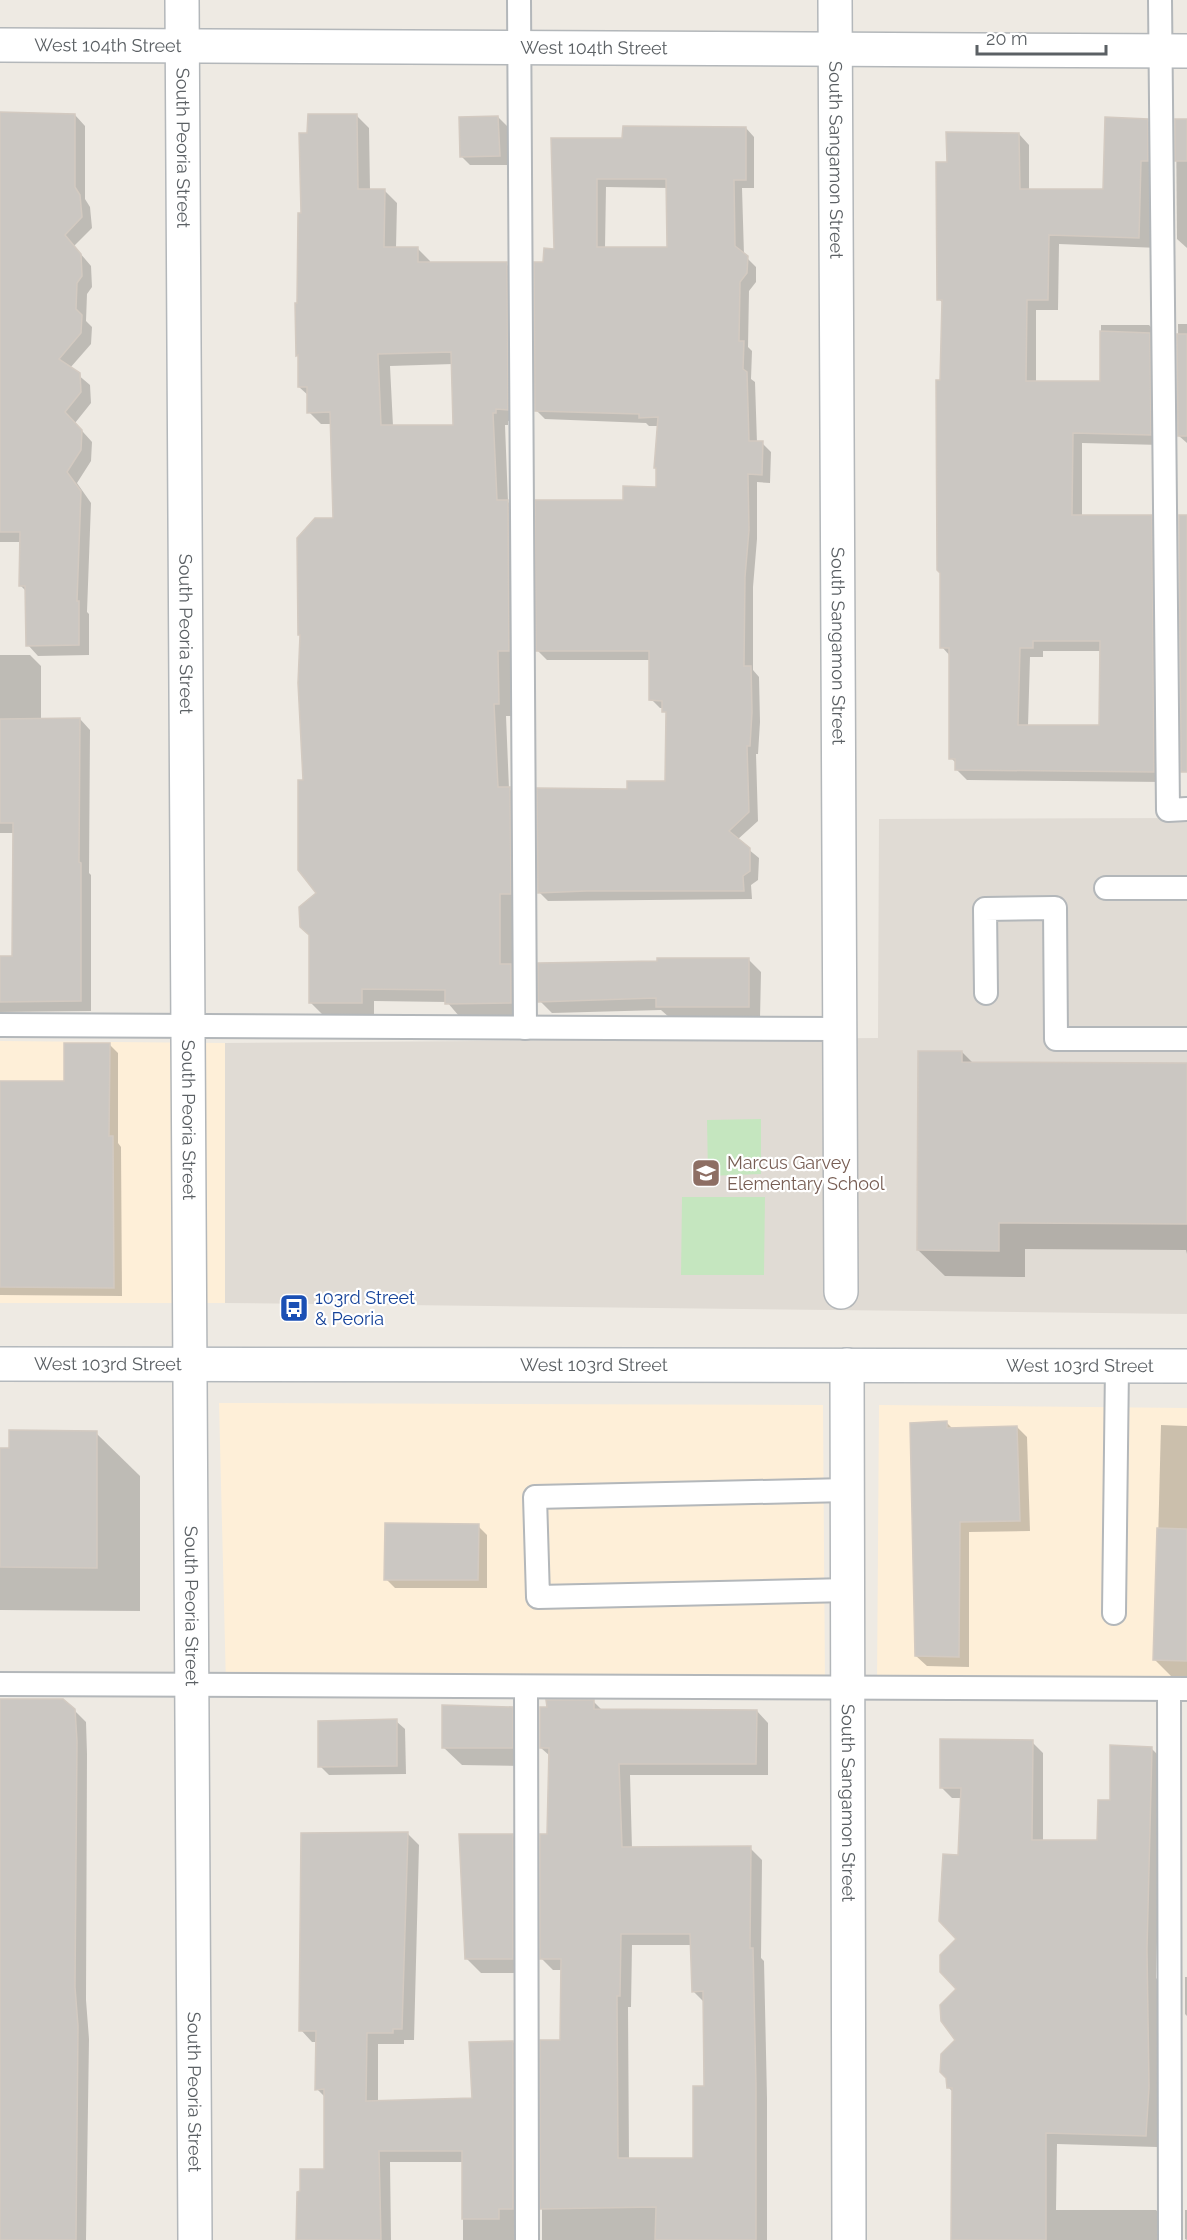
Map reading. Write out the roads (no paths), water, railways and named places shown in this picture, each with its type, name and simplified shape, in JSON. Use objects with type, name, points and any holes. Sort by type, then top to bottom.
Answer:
[{"type":"street","name":"South Peoria Street","points":[[182,0],[195,2240]]},
{"type":"street","name":"South Sangamon Street","points":[[835,0],[841,1292]]},
{"type":"street","name":"West 104th Street","points":[[0,45],[1174,51]]},
{"type":"street","name":"West 103rd Street","points":[[0,1364],[1187,1366]]},
{"type":"street","name":"South Sangamon Street","points":[[848,1365],[849,2240]]},
{"type":"lane","points":[[519,0],[525,1028]]},
{"type":"lane","points":[[1160,0],[1174,51],[1168,810],[1187,809]]},
{"type":"lane","points":[[1107,888],[1187,888]]},
{"type":"lane","points":[[986,993],[985,909],[1055,908],[1056,1038],[1187,1039]]},
{"type":"lane","points":[[0,1025],[840,1029]]},
{"type":"lane","points":[[1114,1613],[1117,1366]]},
{"type":"lane","points":[[848,1490],[535,1497],[538,1597],[848,1590]]},
{"type":"lane","points":[[0,1684],[1178,1689],[1170,2240]]},
{"type":"lane","points":[[526,1687],[527,2240]]},
{"type":"place","name":"Marcus Garvey Elementary School","points":[[706,1173]]},
{"type":"place","name":"103rd Street & Peoria","points":[[294,1308]]}]
